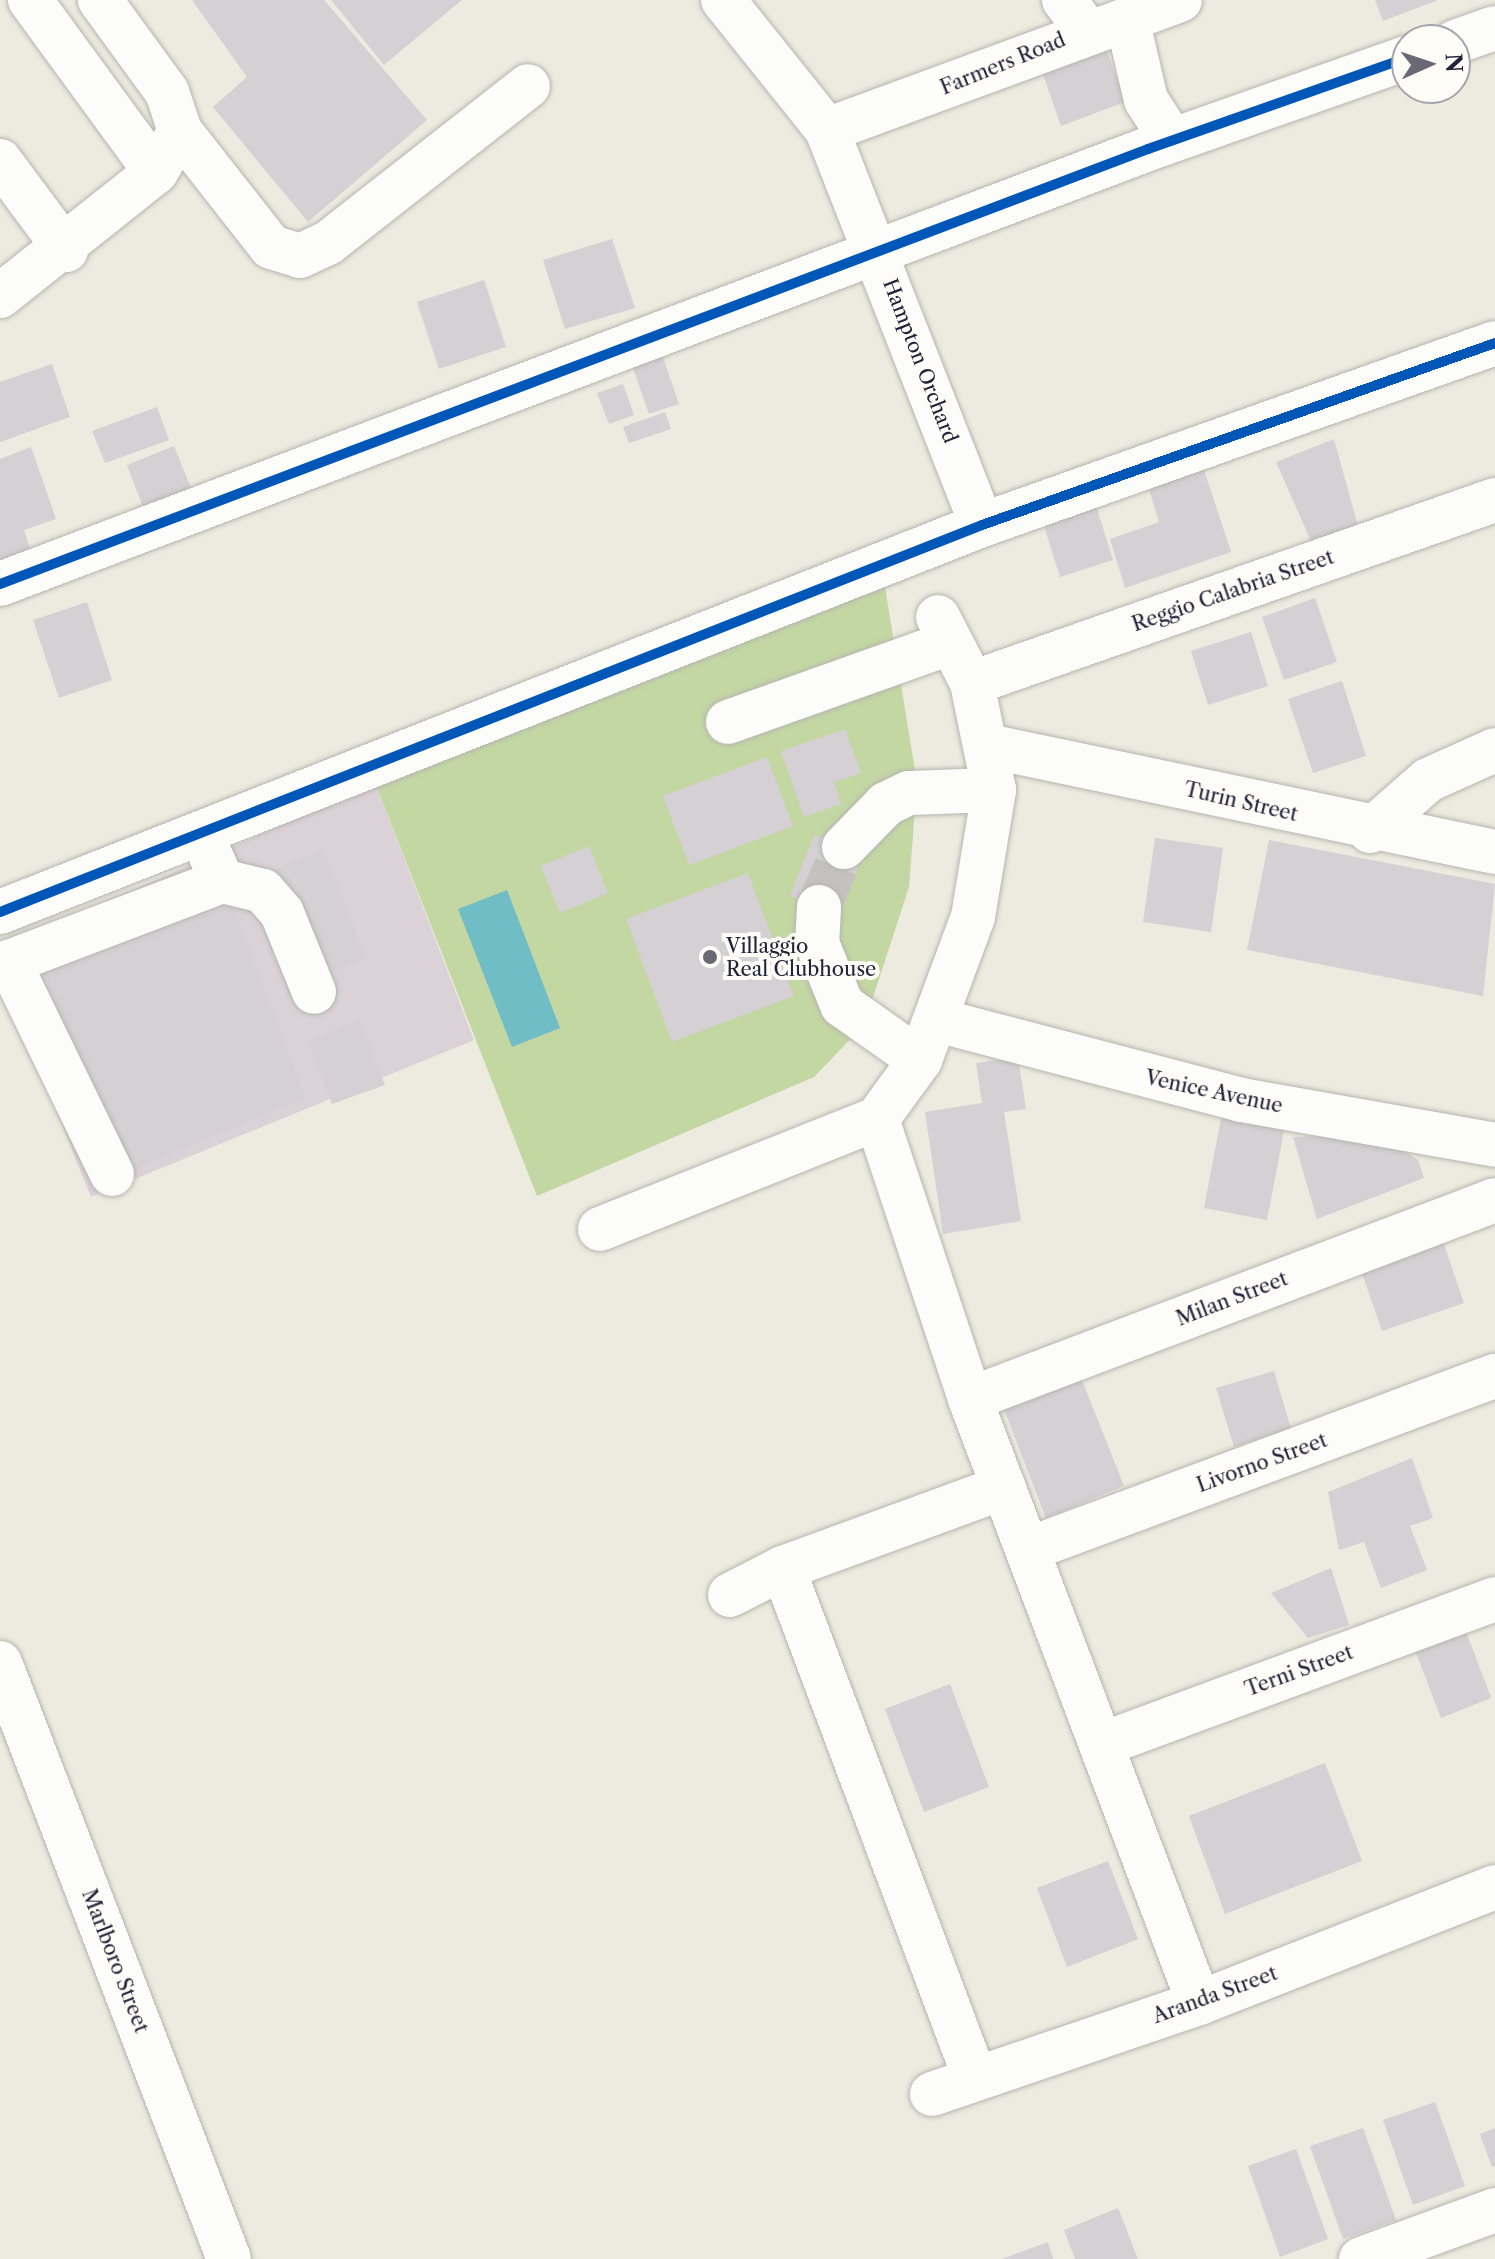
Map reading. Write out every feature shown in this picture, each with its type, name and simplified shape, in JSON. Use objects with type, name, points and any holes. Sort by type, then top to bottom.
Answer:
[{"type":"street","points":[[30,0],[156,172]]},
{"type":"street","points":[[100,0],[167,92],[180,131],[271,247],[300,256],[328,243],[528,86]]},
{"type":"street","name":"Hampton Orchard","points":[[723,0],[827,130],[878,250],[982,525]]},
{"type":"street","name":"Farmers Road","points":[[827,130],[1093,16],[1180,0]]},
{"type":"street","points":[[1093,16],[1172,140]]},
{"type":"street","points":[[1471,36],[1495,28]]},
{"type":"street","points":[[0,584],[1172,140],[1391,64]]},
{"type":"street","points":[[0,296],[66,250],[156,172],[180,131]]},
{"type":"street","points":[[0,161],[66,250]]},
{"type":"street","points":[[0,912],[982,525],[1495,343]]},
{"type":"street","name":"Reggio Calabria Street","points":[[972,683],[1495,500]]},
{"type":"street","points":[[600,1229],[877,1119],[920,1060],[973,917],[994,790],[988,746],[972,683],[942,631],[728,722]]},
{"type":"street","name":"Turin Street","points":[[988,746],[1370,831],[1495,852]]},
{"type":"street","points":[[1370,831],[1428,780],[1495,750]]},
{"type":"street","points":[[844,847],[886,804],[909,793],[994,790]]},
{"type":"street","points":[[201,835],[222,881]]},
{"type":"street","points":[[112,1174],[4,954],[222,881],[263,891],[282,913],[314,992]]},
{"type":"street","points":[[819,907],[817,943],[842,1005],[920,1060]]},
{"type":"street","name":"Venice Avenue","points":[[937,1020],[1241,1100],[1495,1145]]},
{"type":"street","points":[[877,1119],[970,1399],[1199,2003]]},
{"type":"street","name":"Milan Street","points":[[970,1399],[1495,1200]]},
{"type":"street","name":"Livorno Street","points":[[1029,1549],[1495,1376]]},
{"type":"street","points":[[730,1595],[783,1568],[1004,1487]]},
{"type":"street","points":[[783,1568],[975,2078]]},
{"type":"street","name":"Terni Street","points":[[1103,1744],[1495,1599]]},
{"type":"street","name":"Marlboro Street","points":[[0,1663],[229,2259]]},
{"type":"street","name":"Aranda Street","points":[[932,2094],[1199,2003],[1495,1887]]},
{"type":"street","points":[[1361,2259],[1495,2210]]},
{"type":"shaded area","points":[[376,785],[474,1040],[91,1197],[0,969],[0,947]]},
{"type":"green space","points":[[882,569],[917,782],[909,887],[864,1025],[814,1077],[537,1196],[376,785]]},
{"type":"water","points":[[507,890],[560,1028],[512,1047],[458,909]]},
{"type":"building","points":[[192,0],[324,0],[427,120],[308,222],[213,107],[247,77]]},
{"type":"building","points":[[331,0],[462,0],[384,65]]},
{"type":"building","points":[[1375,0],[1438,0],[1383,21]]},
{"type":"building","points":[[1103,40],[1125,102],[1061,126],[1039,63]]},
{"type":"building","points":[[612,239],[635,308],[565,329],[543,260]]},
{"type":"building","points":[[484,280],[506,347],[439,369],[417,302]]},
{"type":"building","points":[[663,357],[679,404],[649,414],[633,368]]},
{"type":"building","points":[[52,364],[70,417],[0,442],[0,382]]},
{"type":"building","points":[[623,384],[634,415],[609,424],[597,393]]},
{"type":"building","points":[[157,407],[169,440],[105,463],[92,431]]},
{"type":"building","points":[[665,412],[671,429],[629,443],[623,427]]},
{"type":"building","points":[[1334,439],[1358,526],[1311,541],[1276,462]]},
{"type":"building","points":[[174,446],[191,488],[143,507],[127,465]]},
{"type":"building","points":[[31,447],[56,519],[24,530],[30,549],[0,560],[0,459]]},
{"type":"building","points":[[1204,470],[1231,552],[1125,588],[1110,539],[1159,522],[1149,489]]},
{"type":"building","points":[[1096,506],[1113,560],[1060,577],[1043,523]]},
{"type":"building","points":[[1315,598],[1337,662],[1284,680],[1262,617]]},
{"type":"building","points":[[87,602],[112,680],[59,698],[33,620]]},
{"type":"building","points":[[1251,632],[1268,686],[1208,705],[1191,651]]},
{"type":"building","points":[[1342,681],[1366,756],[1313,773],[1288,699]]},
{"type":"building","points":[[845,729],[861,773],[834,782],[841,804],[804,817],[781,751]]},
{"type":"building","points":[[767,757],[793,826],[689,865],[663,796]]},
{"type":"building","points":[[814,835],[863,854],[840,915],[790,896]]},
{"type":"building","points":[[1155,838],[1223,848],[1211,932],[1143,922]]},
{"type":"building","points":[[1269,840],[1495,884],[1483,996],[1247,950]]},
{"type":"building","points":[[589,846],[608,893],[560,913],[541,866]]},
{"type":"building","points":[[323,850],[366,958],[318,977],[275,869]]},
{"type":"building","name":"Villaggio Real Clubhouse","points":[[748,873],[794,996],[672,1042],[626,919]]},
{"type":"building","points":[[233,904],[305,1098],[123,1173],[46,976]]},
{"type":"building","points":[[360,1020],[385,1085],[332,1104],[308,1040]]},
{"type":"building","points":[[1018,1057],[1026,1109],[1004,1112],[1021,1221],[943,1234],[925,1112],[982,1103],[976,1063]]},
{"type":"building","points":[[1223,1108],[1286,1120],[1267,1220],[1204,1208]]},
{"type":"building","points":[[1379,1135],[1418,1160],[1424,1178],[1317,1219],[1293,1137]]},
{"type":"building","points":[[1438,1227],[1464,1303],[1382,1331],[1356,1256]]},
{"type":"building","points":[[1077,1368],[1124,1486],[1046,1518],[1000,1399]]},
{"type":"building","points":[[1274,1371],[1291,1429],[1234,1447],[1216,1388]]},
{"type":"building","points":[[1412,1458],[1433,1518],[1410,1526],[1427,1570],[1381,1588],[1364,1542],[1339,1550],[1328,1492]]},
{"type":"building","points":[[1331,1568],[1349,1625],[1308,1638],[1271,1593]]},
{"type":"building","points":[[1462,1621],[1491,1698],[1441,1718],[1411,1640]]},
{"type":"building","points":[[950,1684],[989,1787],[924,1812],[885,1709]]},
{"type":"building","points":[[1325,1763],[1362,1861],[1225,1914],[1189,1816]]},
{"type":"building","points":[[1108,1861],[1138,1939],[1067,1967],[1037,1888]]},
{"type":"building","points":[[1435,2102],[1465,2186],[1413,2205],[1383,2120]]},
{"type":"building","points":[[1363,2128],[1396,2220],[1343,2239],[1310,2146]]},
{"type":"building","points":[[1495,2128],[1495,2166],[1492,2167],[1480,2134]]},
{"type":"building","points":[[1296,2149],[1328,2239],[1280,2257],[1248,2166]]},
{"type":"building","points":[[1118,2208],[1138,2259],[1075,2259],[1064,2230]]},
{"type":"building","points":[[1048,2242],[1053,2259],[1002,2259]]},
{"type":"tunnel","points":[[819,907],[844,847]]},
{"type":"cycle path","points":[[0,584],[1148,149],[1391,64]]},
{"type":"cycle path","points":[[0,912],[982,525],[1495,343]]},
{"type":"place","name":"Villaggio Real Clubhouse","points":[[710,957]]}]
